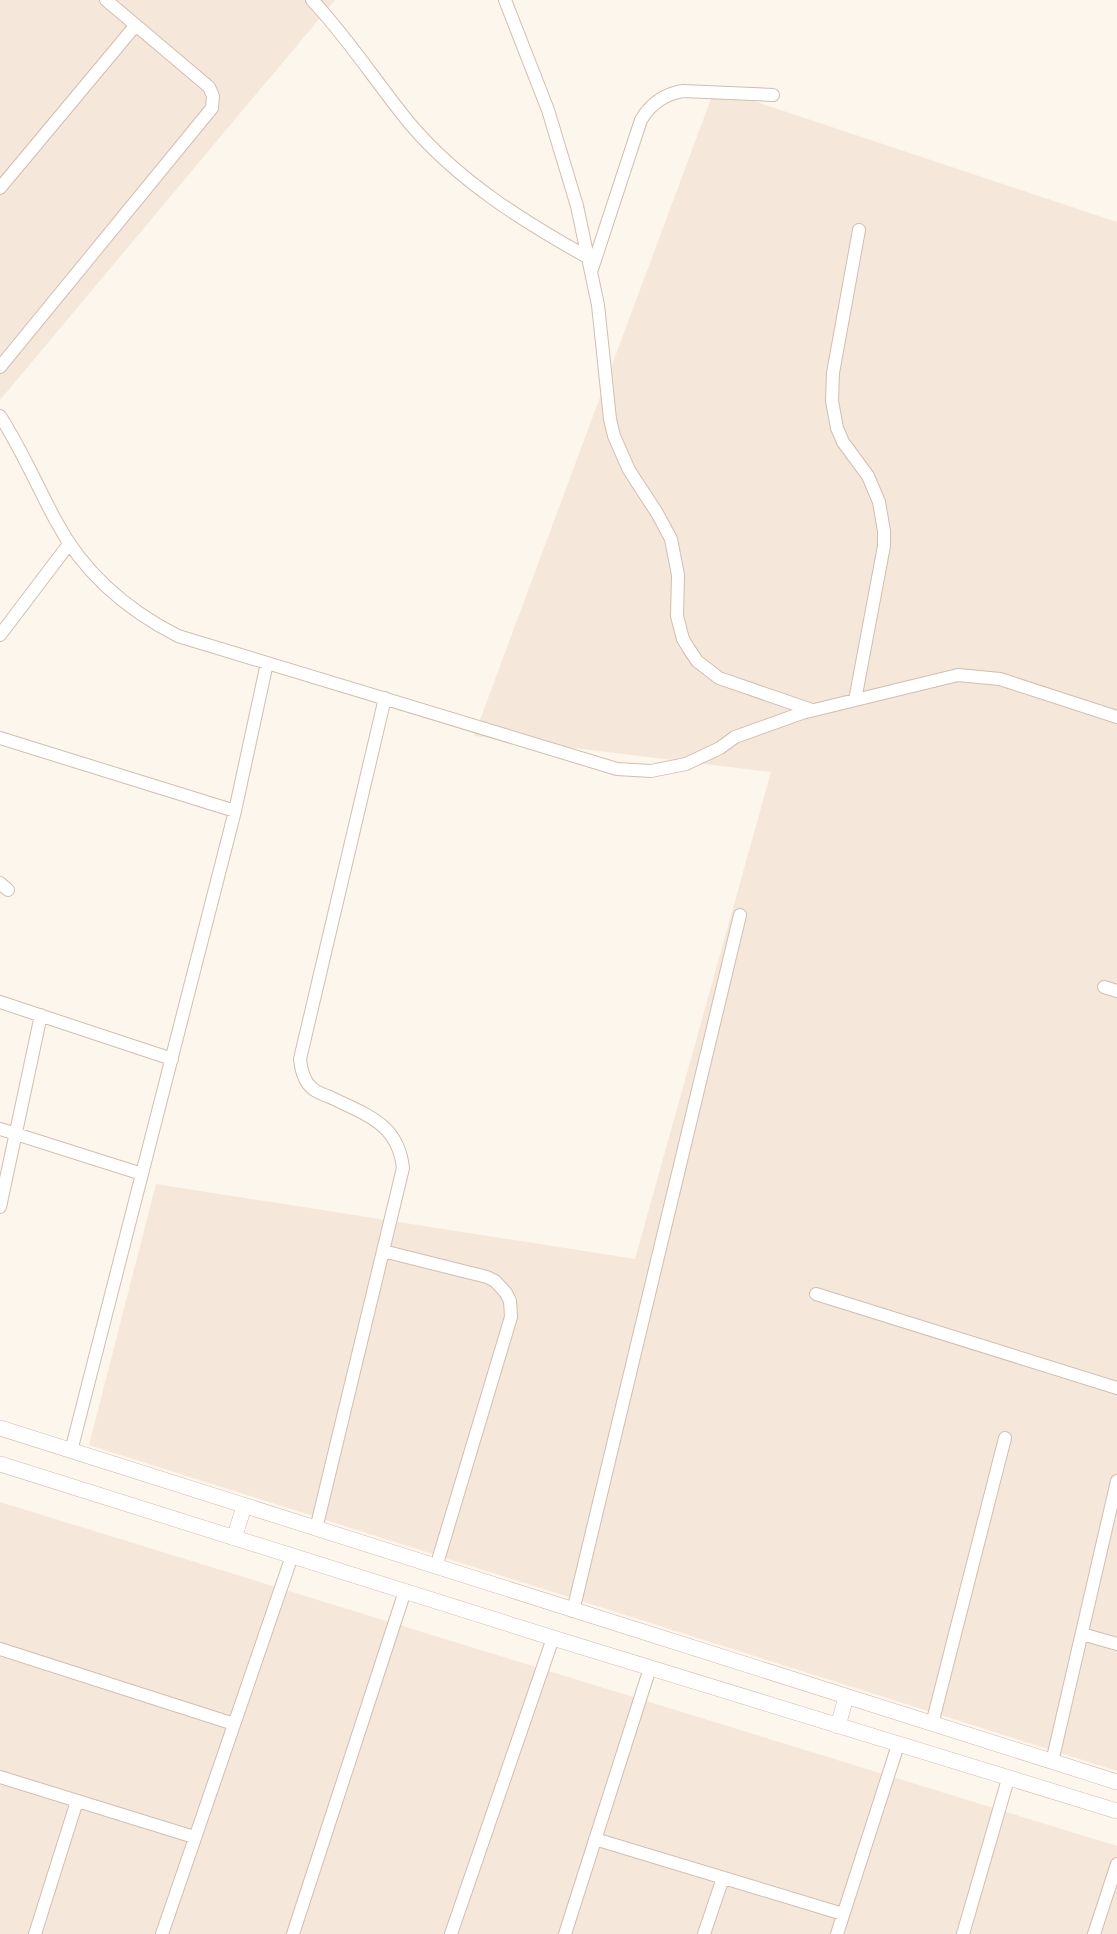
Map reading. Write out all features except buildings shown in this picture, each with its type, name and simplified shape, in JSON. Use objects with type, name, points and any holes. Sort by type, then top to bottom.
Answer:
[{"type":"street","points":[[0,367],[212,108],[213,96],[209,87],[106,0]]},
{"type":"street","points":[[312,0],[343,35],[407,120],[447,162],[494,200],[590,264]]},
{"type":"street","points":[[505,0],[531,63],[571,187],[598,304],[610,419],[617,444],[629,470],[657,513],[670,539],[678,575],[677,616],[683,639],[697,661],[719,678],[813,710]]},
{"type":"street","points":[[0,188],[135,26]]},
{"type":"street","points":[[590,264],[641,120],[654,103],[673,93],[683,91],[772,95]]},
{"type":"street","points":[[855,700],[884,546],[881,508],[874,488],[843,442],[837,428],[832,401],[833,373],[859,230]]},
{"type":"street","points":[[0,416],[69,544],[101,582],[118,598],[157,625],[178,636],[617,769],[660,770],[686,764],[720,748],[735,737],[813,710],[958,675],[1007,681],[1117,717]]},
{"type":"street","points":[[0,635],[69,544]]},
{"type":"street","points":[[71,1451],[235,811],[267,663]]},
{"type":"street","points":[[316,1529],[403,1168],[396,1141],[388,1130],[377,1121],[313,1089],[304,1075],[300,1059],[385,698]]},
{"type":"street","points":[[0,738],[235,811]]},
{"type":"street","points":[[573,1611],[740,915]]},
{"type":"street","points":[[1104,987],[1117,991]]},
{"type":"street","points":[[0,1002],[172,1059]]},
{"type":"street","points":[[0,1207],[40,1015]]},
{"type":"street","points":[[0,1129],[142,1174]]},
{"type":"street","points":[[383,1251],[487,1277],[501,1287],[510,1301],[511,1317],[436,1568]]},
{"type":"street","points":[[816,1294],[1117,1388]]},
{"type":"street","points":[[0,1428],[1117,1782]]},
{"type":"street","points":[[933,1724],[1005,1438]]},
{"type":"street","points":[[0,1464],[1117,1812]]},
{"type":"street","points":[[1052,1762],[1113,1514],[1117,1481]]},
{"type":"street","points":[[234,1538],[244,1507]]},
{"type":"street","points":[[162,1934],[292,1556]]},
{"type":"street","points":[[293,1934],[405,1592]]},
{"type":"street","points":[[1082,1634],[1117,1644]]},
{"type":"street","points":[[451,1934],[553,1638]]},
{"type":"street","points":[[0,1649],[234,1724]]},
{"type":"street","points":[[564,1934],[650,1668]]},
{"type":"street","points":[[838,1726],[846,1697]]},
{"type":"street","points":[[837,1934],[898,1745]]},
{"type":"street","points":[[0,1777],[194,1837]]},
{"type":"street","points":[[963,1934],[1008,1779]]},
{"type":"street","points":[[35,1934],[77,1801]]},
{"type":"street","points":[[595,1839],[843,1914]]},
{"type":"street","points":[[1094,1934],[1117,1864]]},
{"type":"street","points":[[704,1934],[723,1878]]},
{"type":"shaded area","points":[[0,0],[335,0],[0,400]]},
{"type":"shaded area","points":[[715,88],[1117,222],[1117,1771],[89,1445],[156,1184],[635,1259],[771,772],[474,736]]},
{"type":"shaded area","points":[[0,1502],[1117,1846],[1117,1934],[0,1934]]}]
